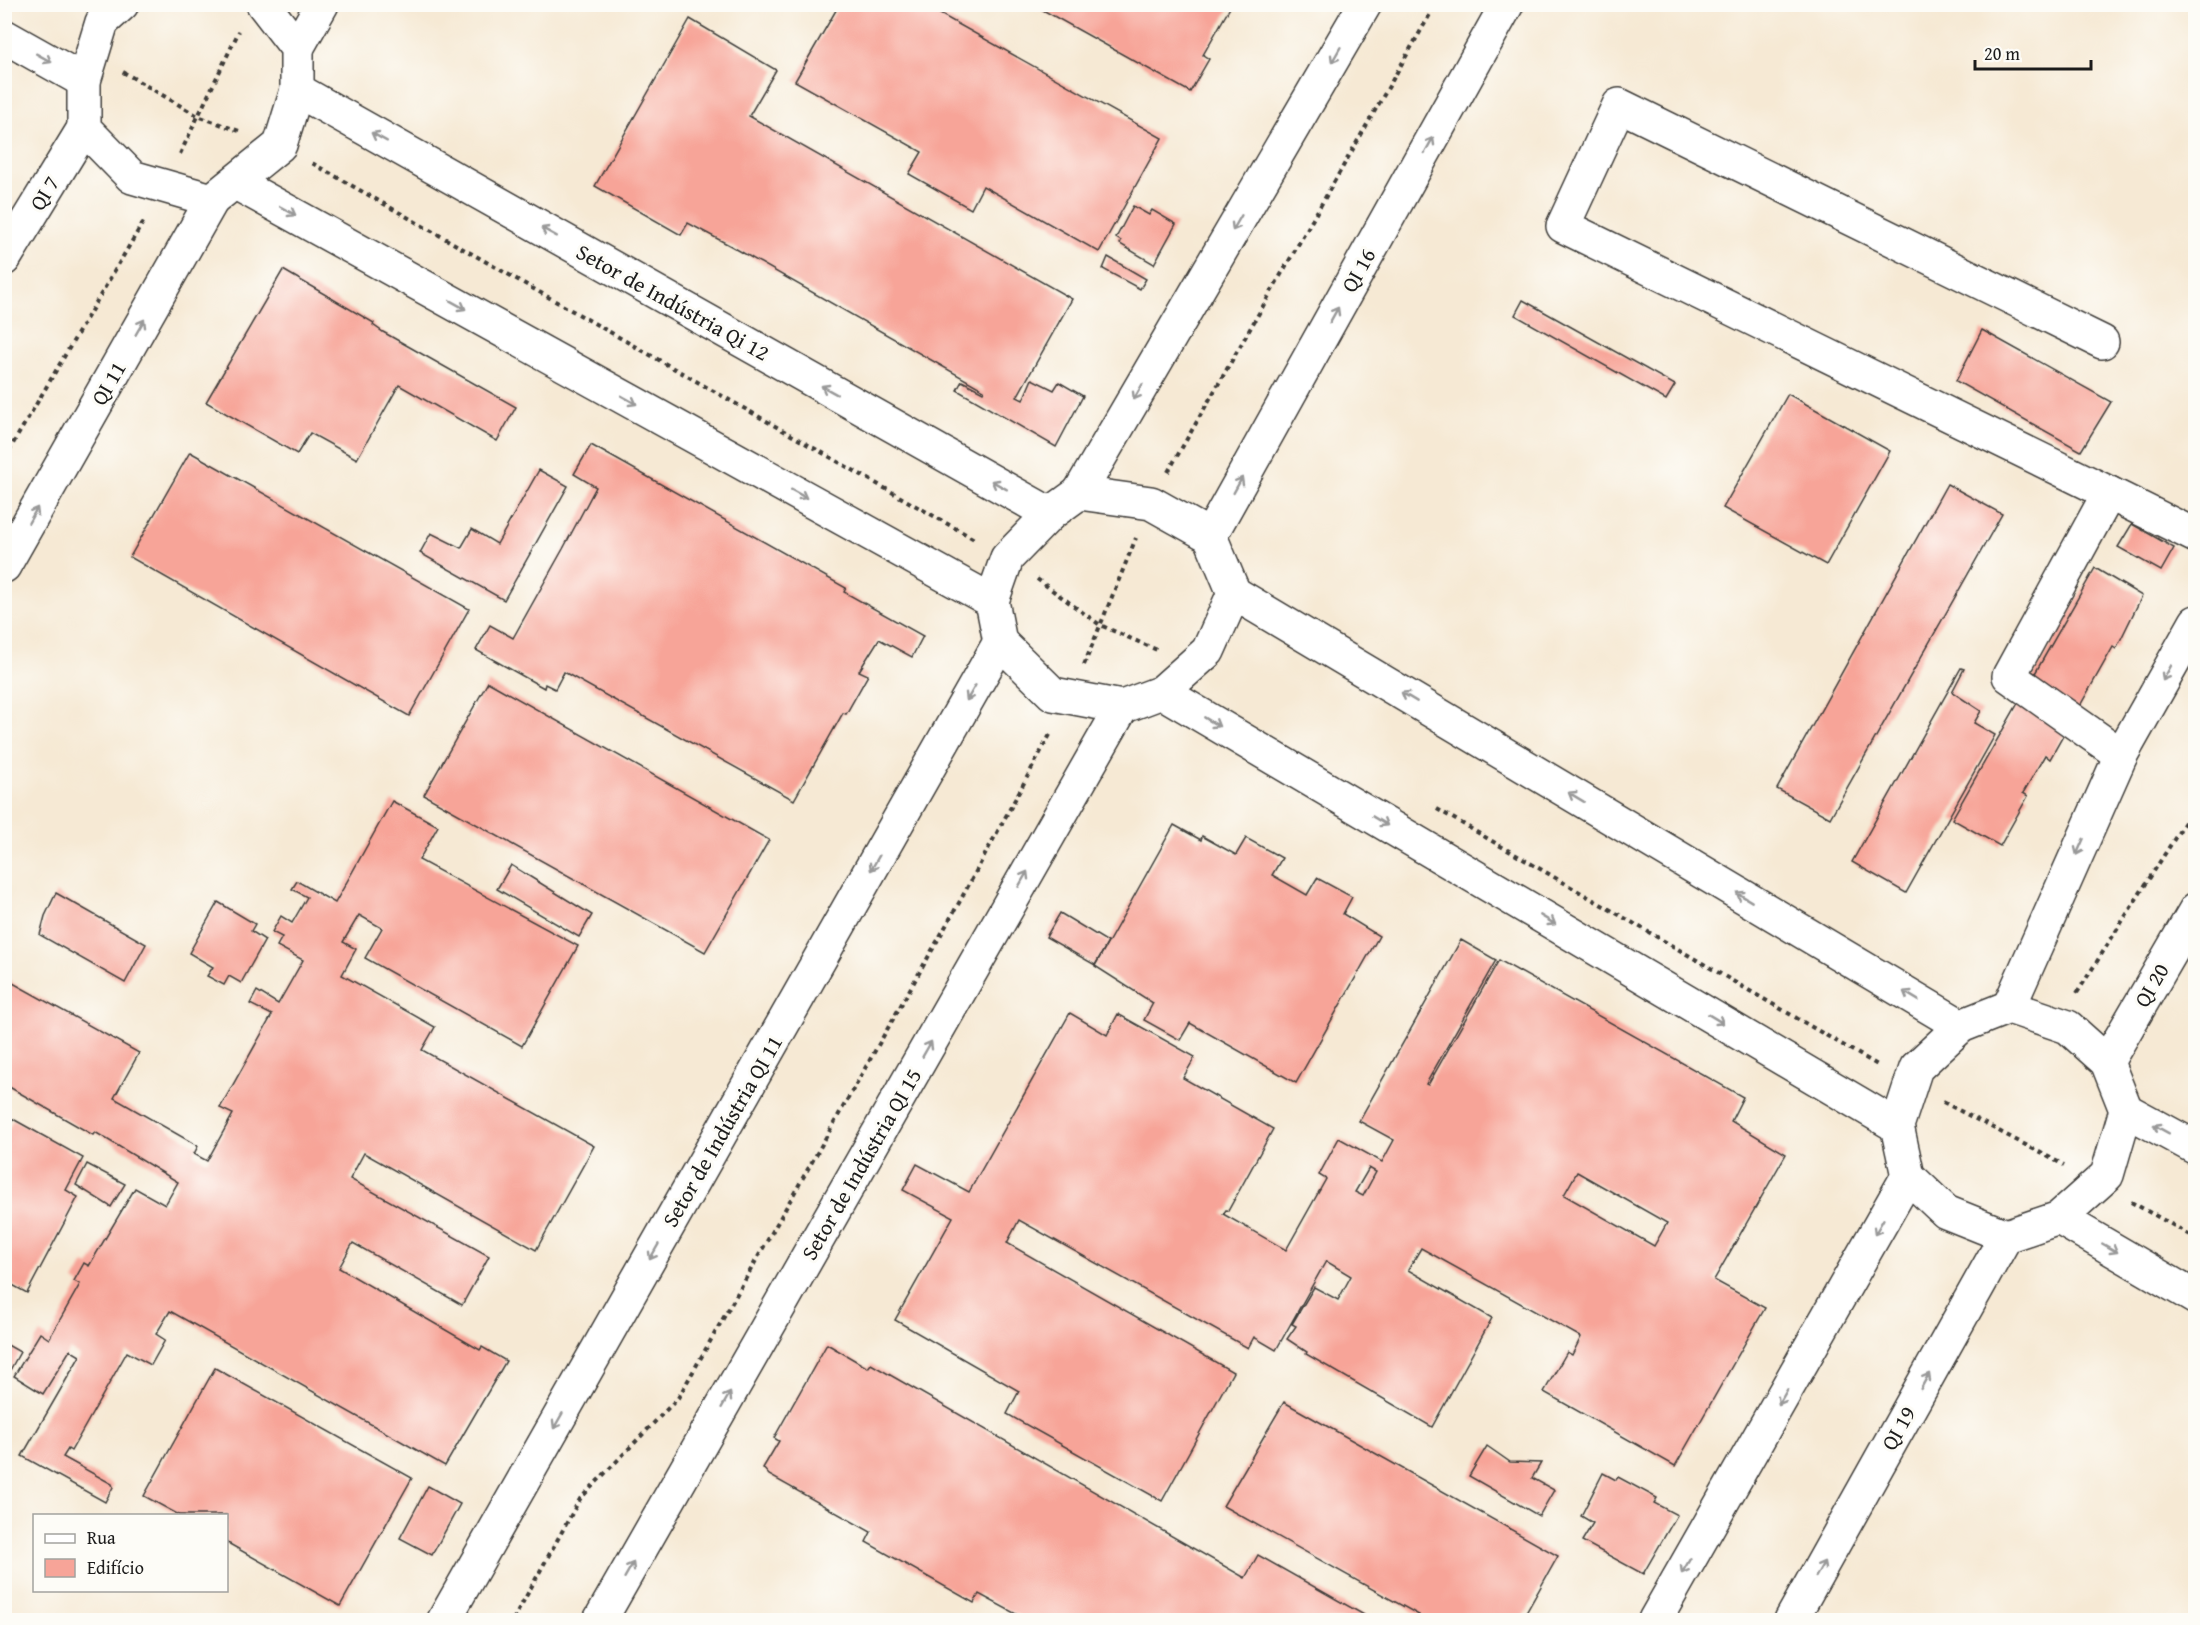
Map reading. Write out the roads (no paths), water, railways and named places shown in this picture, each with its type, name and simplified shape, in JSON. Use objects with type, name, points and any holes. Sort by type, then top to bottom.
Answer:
[{"type":"street","points":[[122,4],[102,22],[88,67],[84,128],[132,177],[164,186],[224,191],[992,601]]},
{"type":"street","points":[[297,90],[297,48],[322,4]]},
{"type":"street","points":[[1234,593],[1208,651],[1162,692],[1122,707],[1053,694],[1000,642],[992,601],[1007,558],[1050,514],[1079,493],[1365,4]]},
{"type":"street","name":"QI 16","points":[[1210,536],[1507,4]]},
{"type":"street","points":[[252,15],[297,48]]},
{"type":"street","points":[[4,36],[88,67]]},
{"type":"street","name":"QI 11","points":[[4,566],[224,191],[280,145],[297,90]]},
{"type":"street","name":"Setor de Indústria Qi 12","points":[[297,90],[1050,514]]},
{"type":"street","points":[[2102,342],[1619,105],[1563,226],[2196,536]]},
{"type":"street","name":"QI 7","points":[[4,259],[84,128]]},
{"type":"street","points":[[1079,493],[1151,503],[1210,536],[1234,593],[1961,1026]]},
{"type":"street","points":[[2109,494],[2009,676],[2121,755]]},
{"type":"street","points":[[2009,1007],[2121,755],[2196,622]]},
{"type":"street","name":"Setor de Indústria QI 11","points":[[444,1620],[1000,642]]},
{"type":"street","points":[[1162,692],[1897,1126]]},
{"type":"street","name":"Setor de Indústria QI 15","points":[[600,1620],[1122,707]]},
{"type":"street","name":"QI 20","points":[[2107,1062],[2196,909]]},
{"type":"street","points":[[2009,1007],[2068,1027],[2107,1062],[2126,1110],[2107,1175],[2059,1218],[2006,1236],[1946,1212],[1908,1176],[1897,1126],[1916,1068],[1961,1026],[2009,1007]]},
{"type":"street","points":[[2126,1110],[2196,1148]]},
{"type":"street","points":[[1655,1620],[1908,1176]]},
{"type":"street","points":[[2059,1218],[2196,1298]]},
{"type":"street","name":"QI 19","points":[[1791,1620],[2006,1236]]}]
